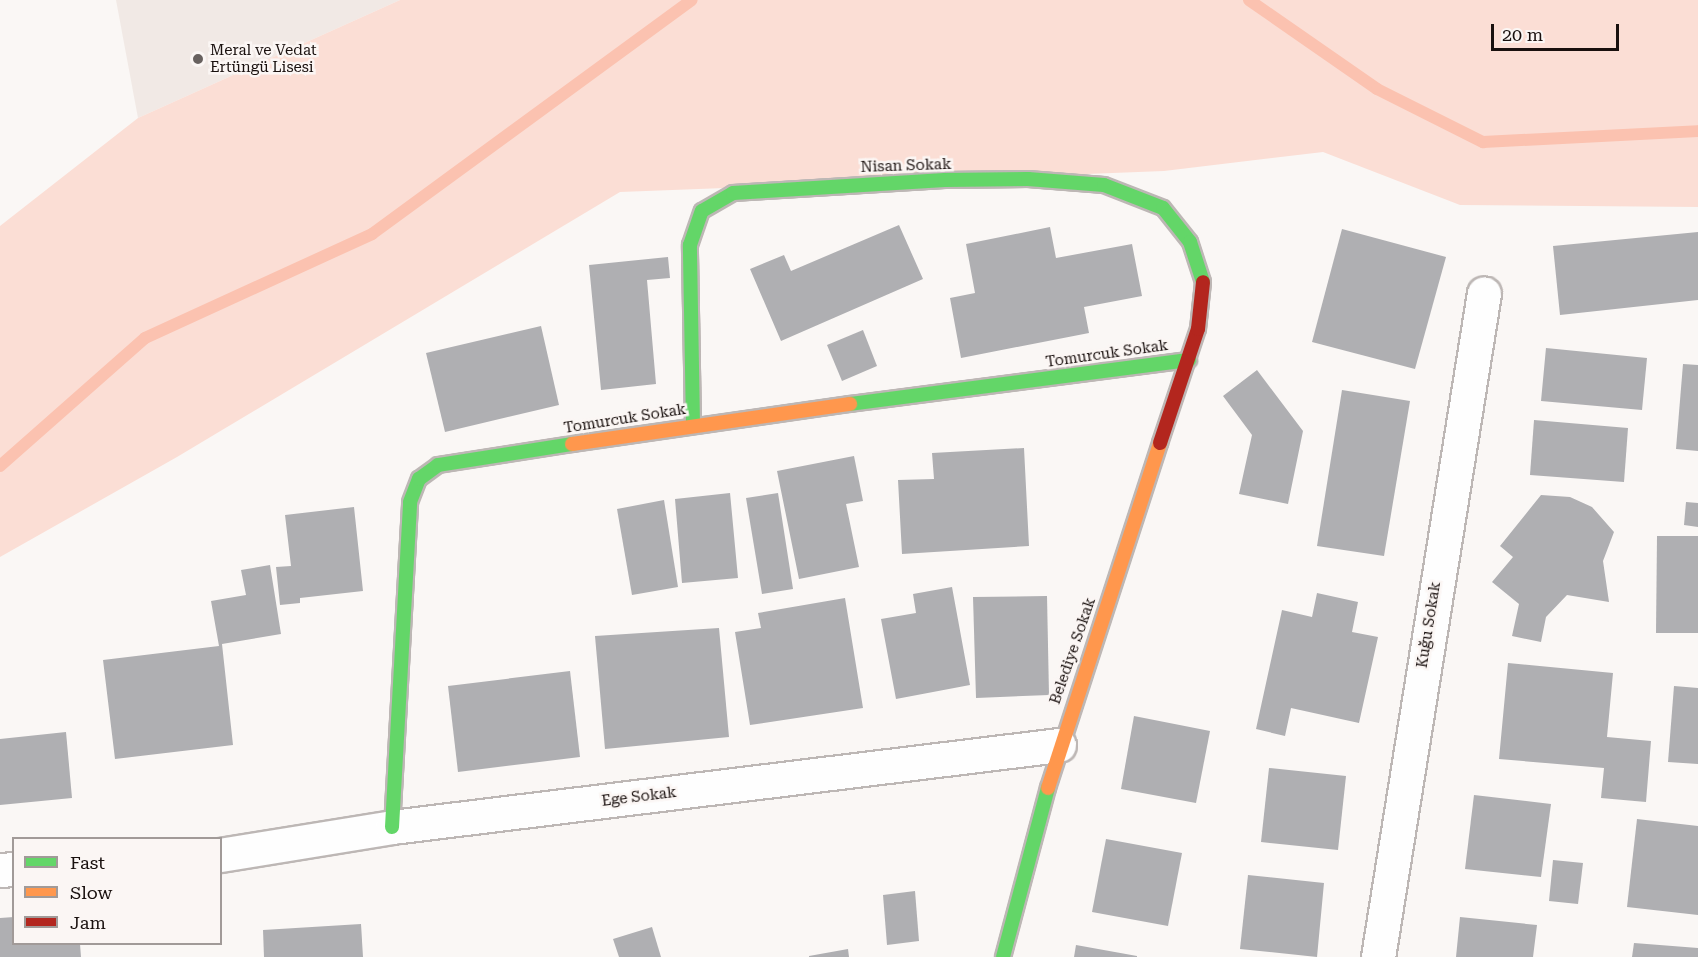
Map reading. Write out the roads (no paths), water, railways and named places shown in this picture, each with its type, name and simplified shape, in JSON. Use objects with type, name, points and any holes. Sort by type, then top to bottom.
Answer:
[{"type":"street","name":"Nisan Sokak","points":[[693,425],[692,232],[710,203],[749,189],[1028,179],[1104,185],[1144,197],[1177,222],[1198,256],[1204,302],[1189,360]]},
{"type":"street","name":"Kuğu Sokak","points":[[1378,957],[1484,293]]},
{"type":"street","name":"Tomurcuk Sokak","points":[[392,827],[409,516],[419,479],[451,462],[693,425],[1189,360]]},
{"type":"street","name":"Belediye Sokak","points":[[1003,957],[1059,745],[1189,360]]},
{"type":"street","name":"Ege Sokak","points":[[222,855],[392,827],[1059,745]]},
{"type":"waterway","points":[[0,466],[145,338],[372,234],[692,0]]},
{"type":"waterway","points":[[1249,0],[1377,89],[1483,142],[1698,131]]},
{"type":"place","name":"Meral ve Vedat Ertüngü Lisesi","points":[[198,59]]}]
